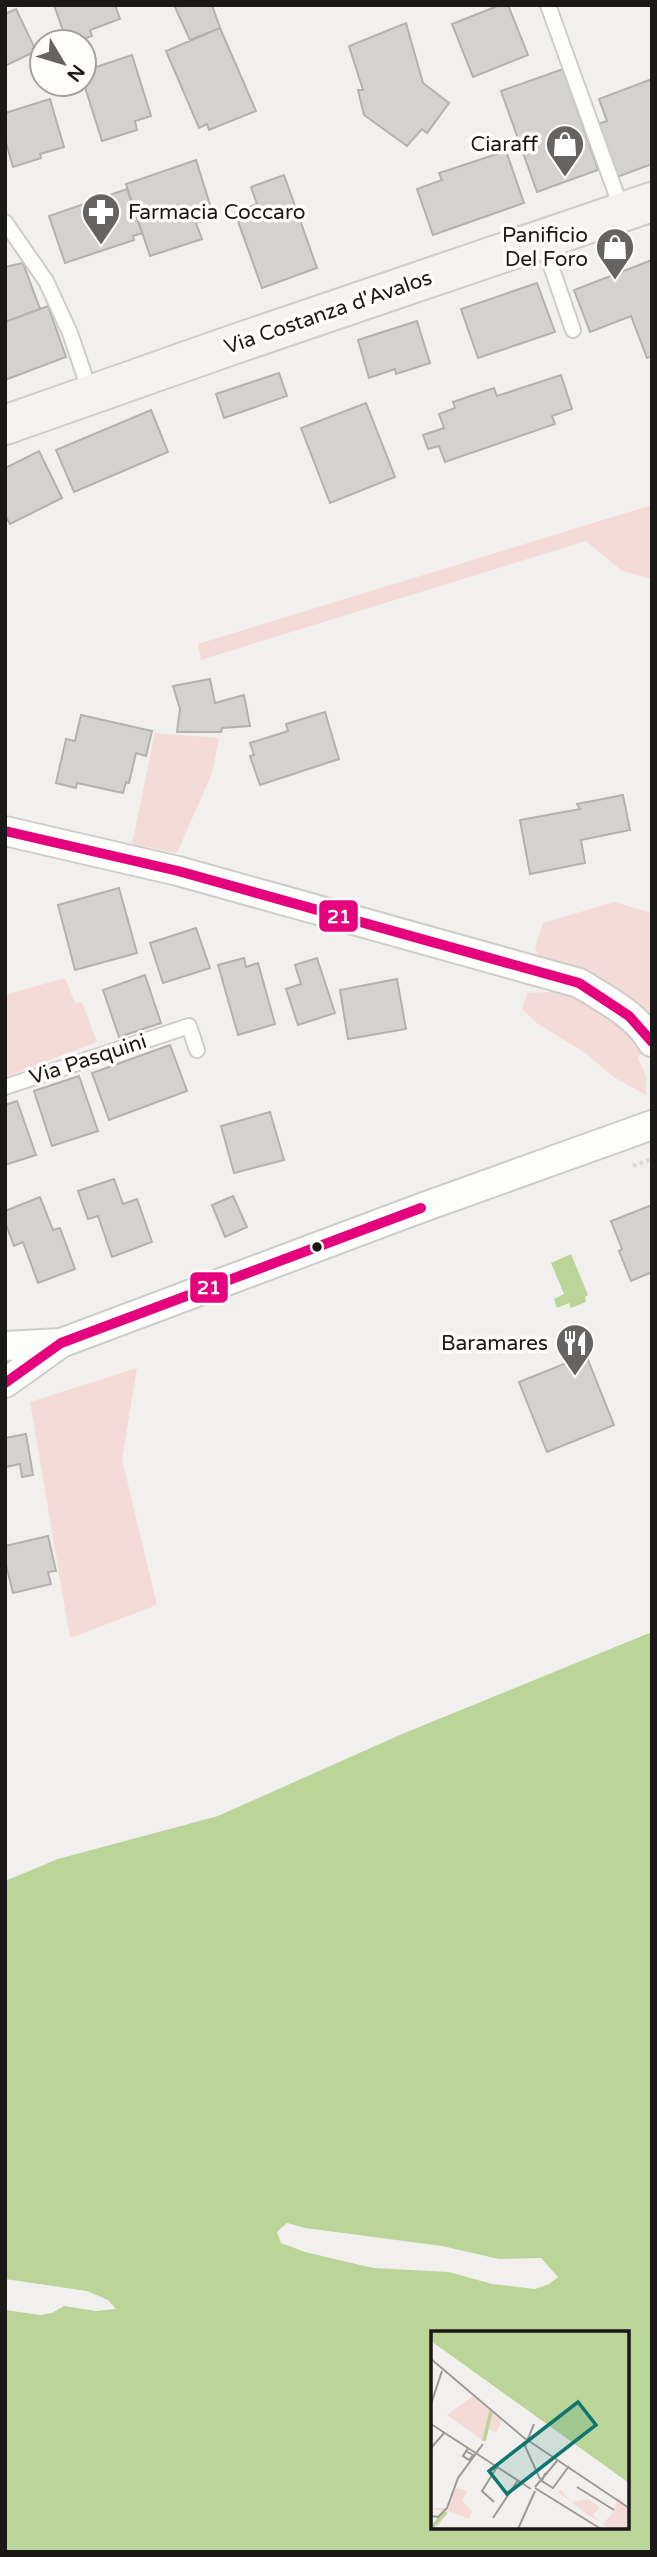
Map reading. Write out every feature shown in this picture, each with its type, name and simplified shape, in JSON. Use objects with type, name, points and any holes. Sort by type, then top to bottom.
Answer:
[{"type":"main road","name":"Via Costanza d'Avalos","points":[[5,425],[637,206]]},
{"type":"street","points":[[5,831],[178,871],[579,983],[628,1016],[645,1030],[652,1042]]},
{"type":"street","points":[[5,1383],[61,1343],[652,1125]]},
{"type":"street","points":[[5,1346],[61,1343]]},
{"type":"lane","points":[[548,5],[637,206]]},
{"type":"lane","points":[[5,222],[46,281],[70,333],[91,395]]},
{"type":"lane","points":[[542,239],[573,330]]},
{"type":"lane","name":"Via Pasquini","points":[[5,1087],[189,1026],[197,1050]]},
{"type":"shaded area","points":[[652,505],[652,579],[622,571],[586,541],[201,660],[198,644]]},
{"type":"shaded area","points":[[155,733],[219,738],[212,773],[177,853],[132,844]]},
{"type":"shaded area","points":[[614,902],[652,913],[652,1042],[638,1058],[646,1076],[646,1095],[615,1078],[584,1052],[538,1024],[522,1009],[527,993],[549,992],[535,948],[543,923]]},
{"type":"shaded area","points":[[65,978],[75,1003],[82,1002],[97,1042],[5,1077],[5,995]]},
{"type":"shaded area","points":[[571,1254],[588,1295],[585,1297],[586,1302],[571,1308],[569,1303],[557,1308],[554,1299],[564,1294],[551,1263]]},
{"type":"shaded area","points":[[137,1368],[122,1459],[157,1605],[70,1638],[30,1402]]},
{"type":"shaded area","points":[[652,1632],[652,2552],[5,2552],[5,1881],[58,1859],[218,1816],[402,1734]]},
{"type":"pier","points":[[287,2223],[305,2228],[442,2246],[499,2259],[541,2258],[558,2277],[535,2289],[492,2284],[449,2272],[373,2268],[305,2252],[281,2243],[277,2232]]},
{"type":"pier","points":[[5,2279],[87,2291],[108,2300],[116,2309],[96,2311],[64,2306],[52,2313],[40,2315],[5,2310]]},
{"type":"building","points":[[54,5],[115,5],[120,19],[95,28],[62,28]]},
{"type":"building","points":[[174,5],[212,5],[220,28],[190,40]]},
{"type":"building","points":[[500,5],[508,5],[528,55],[473,77],[452,24]]},
{"type":"building","points":[[16,9],[28,34],[28,55],[5,66],[5,14]]},
{"type":"building","points":[[406,23],[423,83],[449,103],[427,133],[422,129],[407,146],[364,115],[358,90],[363,90],[349,46]]},
{"type":"building","points":[[220,28],[256,111],[209,130],[207,124],[199,128],[166,51]]},
{"type":"building","points":[[132,55],[151,116],[135,121],[137,130],[102,141],[88,98],[98,98],[98,66]]},
{"type":"building","points":[[563,69],[598,170],[537,192],[501,91]]},
{"type":"building","points":[[652,79],[652,164],[617,177],[597,124],[607,121],[599,99]]},
{"type":"building","points":[[50,99],[64,147],[40,154],[41,158],[13,167],[5,139],[5,113]]},
{"type":"building","points":[[506,151],[524,203],[433,235],[417,189],[442,180],[439,173]]},
{"type":"building","points":[[196,160],[214,217],[196,223],[202,239],[150,256],[126,184]]},
{"type":"building","points":[[284,175],[317,268],[262,288],[235,213],[257,204],[251,187]]},
{"type":"building","points":[[127,189],[142,233],[133,236],[134,240],[65,263],[49,216]]},
{"type":"building","points":[[652,260],[652,356],[647,358],[631,316],[590,332],[574,290]]},
{"type":"building","points":[[23,263],[40,309],[5,322],[5,267]]},
{"type":"building","points":[[537,283],[555,332],[478,358],[461,309]]},
{"type":"building","points":[[48,306],[66,357],[5,380],[5,322]]},
{"type":"building","points":[[417,321],[430,363],[396,374],[395,369],[369,378],[358,340]]},
{"type":"building","points":[[279,373],[287,396],[224,418],[216,394]]},
{"type":"building","points":[[561,375],[572,409],[552,416],[555,424],[445,462],[439,446],[428,449],[423,435],[444,428],[439,414],[455,408],[453,402],[494,388],[497,396]]},
{"type":"building","points":[[366,403],[395,477],[330,503],[301,428]]},
{"type":"building","points":[[151,410],[168,452],[74,492],[56,450]]},
{"type":"building","points":[[39,451],[62,498],[10,524],[5,515],[5,468]]},
{"type":"building","points":[[210,679],[215,703],[244,695],[250,726],[222,728],[221,732],[177,732],[180,709],[173,686]]},
{"type":"building","points":[[325,712],[339,759],[260,785],[250,756],[254,755],[250,743],[288,731],[286,724]]},
{"type":"building","points":[[81,715],[152,731],[146,756],[136,753],[129,783],[126,782],[123,793],[77,783],[76,788],[56,783],[66,739],[75,741]]},
{"type":"building","points":[[623,795],[630,830],[581,840],[585,863],[530,874],[520,820],[580,809],[577,804]]},
{"type":"building","points":[[119,888],[137,953],[75,970],[58,905]]},
{"type":"building","points":[[196,928],[210,968],[163,983],[150,943]]},
{"type":"building","points":[[244,958],[246,967],[258,963],[275,1024],[238,1035],[218,965]]},
{"type":"building","points":[[317,958],[335,1013],[298,1025],[286,989],[301,984],[295,965]]},
{"type":"building","points":[[145,975],[161,1023],[119,1037],[103,990]]},
{"type":"building","points":[[397,979],[406,1029],[348,1039],[340,990]]},
{"type":"building","points":[[170,1045],[187,1091],[109,1120],[92,1073]]},
{"type":"building","points":[[79,1076],[98,1131],[52,1146],[34,1091]]},
{"type":"building","points":[[17,1101],[36,1155],[5,1165],[5,1105]]},
{"type":"building","points":[[270,1112],[284,1160],[234,1173],[221,1126]]},
{"type":"building","points":[[114,1179],[123,1204],[137,1199],[152,1242],[112,1257],[98,1216],[88,1219],[78,1191]]},
{"type":"building","points":[[233,1196],[247,1227],[225,1237],[212,1205]]},
{"type":"building","points":[[40,1197],[53,1230],[60,1228],[75,1269],[38,1283],[23,1242],[14,1246],[5,1222],[5,1211]]},
{"type":"building","points":[[652,1205],[652,1272],[631,1281],[611,1221]]},
{"type":"building","points":[[586,1355],[614,1425],[547,1452],[519,1382]]},
{"type":"building","points":[[26,1434],[33,1475],[22,1477],[20,1464],[6,1467],[5,1438]]},
{"type":"building","points":[[48,1536],[56,1571],[48,1572],[51,1584],[13,1593],[5,1561],[5,1546]]},
{"type":"transit line","name":"21","points":[[5,831],[178,871],[579,983],[629,1016],[652,1042]]},
{"type":"transit line","name":"21","points":[[5,1383],[61,1343],[421,1208]]},
{"type":"place","name":"Ciaraff","points":[[565,178]]},
{"type":"place","name":"Farmacia Coccaro","points":[[101,246]]},
{"type":"place","name":"Panificio Del Foro","points":[[615,281]]},
{"type":"place","name":"Baramares","points":[[575,1377]]}]
